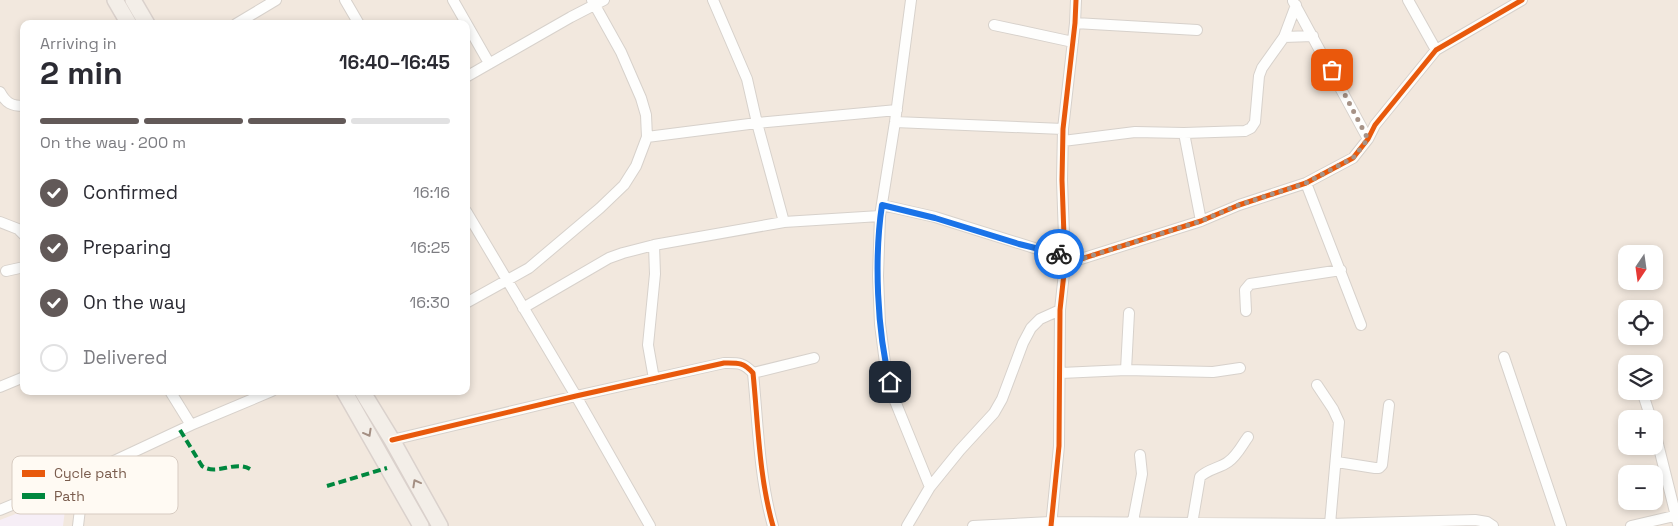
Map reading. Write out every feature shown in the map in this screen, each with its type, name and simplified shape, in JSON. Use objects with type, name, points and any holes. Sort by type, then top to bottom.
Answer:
[{"type":"main road","points":[[115,0],[127,20]]},
{"type":"main road","points":[[133,0],[145,20]]},
{"type":"main road","points":[[346,395],[421,526]]},
{"type":"main road","points":[[364,395],[440,526]]},
{"type":"street","points":[[245,20],[276,0]]},
{"type":"street","points":[[345,0],[357,20]]},
{"type":"street","points":[[453,0],[464,20]]},
{"type":"street","points":[[713,0],[747,79],[756,123],[784,222]]},
{"type":"street","points":[[911,0],[897,110],[880,216],[878,276],[880,324],[885,363],[895,402],[930,487]]},
{"type":"street","points":[[1051,524],[1059,446],[1060,310],[1065,260],[1062,180],[1063,129],[1076,0]]},
{"type":"street","points":[[1408,0],[1436,50]]},
{"type":"street","points":[[882,205],[935,218],[1047,252],[1065,260],[1201,221],[1239,205],[1306,183],[1353,158],[1368,139],[1375,125],[1436,50],[1522,0]]},
{"type":"street","points":[[470,75],[597,2],[640,98],[646,115],[647,138],[636,166],[624,185],[600,208],[529,268],[470,301]]},
{"type":"street","points":[[1294,3],[1368,139]]},
{"type":"street","points":[[1063,141],[1135,132],[1244,131],[1251,128],[1255,122],[1259,76],[1262,68],[1284,37],[1294,3]]},
{"type":"street","points":[[1075,23],[1198,30]]},
{"type":"street","points":[[994,25],[1073,42]]},
{"type":"street","points":[[470,30],[489,63]]},
{"type":"street","points":[[1284,37],[1313,36]]},
{"type":"street","points":[[0,92],[8,103],[20,106]]},
{"type":"street","points":[[647,138],[756,123],[897,110]]},
{"type":"street","points":[[895,122],[1063,129]]},
{"type":"street","points":[[1184,133],[1201,221]]},
{"type":"street","points":[[1306,183],[1361,325]]},
{"type":"street","points":[[523,308],[609,258],[654,245],[784,222],[880,216]]},
{"type":"street","points":[[470,218],[576,396],[650,526]]},
{"type":"street","points":[[0,222],[20,231]]},
{"type":"street","points":[[654,245],[655,274],[648,345],[654,379]]},
{"type":"street","points":[[6,271],[20,268]]},
{"type":"street","points":[[1246,311],[1245,290],[1250,284],[1341,270]]},
{"type":"street","points":[[907,526],[930,487],[960,450],[994,413],[1002,399],[1023,343],[1031,328],[1040,319],[1060,310]]},
{"type":"street","points":[[1126,370],[1129,313]]},
{"type":"street","points":[[1504,357],[1561,526]]},
{"type":"street","points":[[753,373],[814,358]]},
{"type":"street","points":[[392,440],[724,363],[738,363],[747,366],[753,373],[768,508],[773,526]]},
{"type":"street","points":[[1061,373],[1126,370],[1205,372],[1240,368]]},
{"type":"street","points":[[0,387],[20,379]]},
{"type":"street","points":[[1317,385],[1339,422],[1337,462],[1330,524]]},
{"type":"street","points":[[172,395],[191,425]]},
{"type":"street","points":[[126,456],[191,425],[262,395]]},
{"type":"street","points":[[1337,462],[1375,468],[1379,468],[1382,465],[1388,405]]},
{"type":"street","points":[[1192,524],[1200,477],[1233,458],[1248,436]]},
{"type":"street","points":[[1631,526],[1677,518],[1661,455]]},
{"type":"street","points":[[1133,522],[1142,474],[1140,456]]},
{"type":"street","points":[[0,510],[12,505]]},
{"type":"street","points":[[973,526],[1133,522],[1346,525],[1475,520],[1487,522],[1493,526]]},
{"type":"shaded area","points":[[0,0],[1678,0],[1678,526],[0,526]]},
{"type":"shaded area","points":[[15,514],[64,514],[63,526],[0,526],[0,520]]},
{"type":"marked path","points":[[180,430],[202,466],[208,469],[238,466],[250,469]]},
{"type":"marked path","points":[[327,486],[387,468]]},
{"type":"cycle path","points":[[1051,526],[1059,446],[1060,310],[1065,264],[1062,180],[1063,129],[1076,0]]},
{"type":"cycle path","points":[[1065,264],[1201,221],[1239,205],[1306,183],[1353,158],[1368,139],[1375,125],[1436,50],[1522,0]]},
{"type":"cycle path","points":[[392,440],[724,363],[740,364],[753,373],[762,469],[773,526]]},
{"type":"way so far","points":[[1059,254],[1065,255],[1065,264],[1131,244],[1306,183],[1353,158],[1368,139],[1332,70]]},
{"type":"route","points":[[890,382],[885,363],[880,324],[878,276],[882,205],[935,218],[1019,244],[1059,254]]}]
